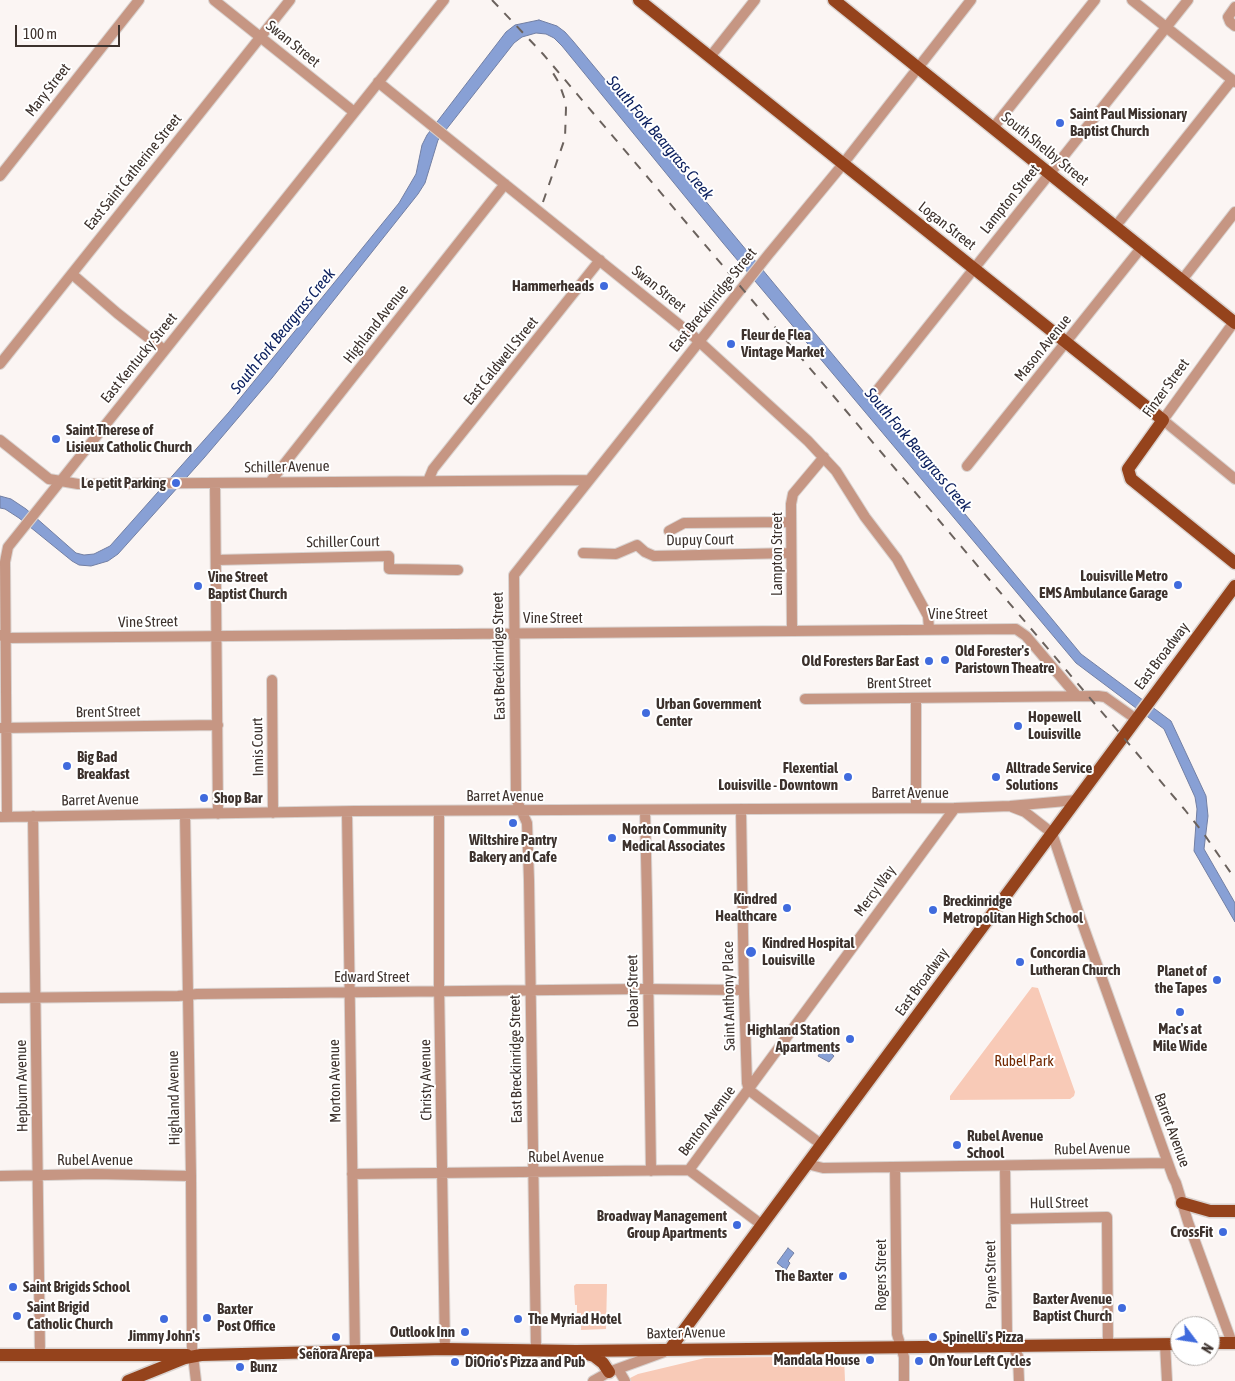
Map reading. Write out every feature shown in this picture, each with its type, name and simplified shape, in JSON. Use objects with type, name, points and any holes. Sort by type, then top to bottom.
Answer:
[{"type":"main road","name":"Logan Street","points":[[638,0],[1163,420]]},
{"type":"main road","name":"South Shelby Street","points":[[834,0],[1235,323]]},
{"type":"main road","name":"Finzer Street","points":[[1163,420],[1128,470],[1129,475],[1136,483],[1235,563]]},
{"type":"main road","name":"East Broadway","points":[[670,1350],[1235,586]]},
{"type":"main road","points":[[1182,1203],[1210,1211],[1235,1211]]},
{"type":"main road","points":[[1220,1343],[1233,1343]]},
{"type":"main road","name":"Baxter Avenue","points":[[0,1356],[166,1354],[189,1357],[445,1349],[576,1351],[1170,1344]]},
{"type":"main road","points":[[576,1351],[594,1356],[614,1370]]},
{"type":"main road","points":[[128,1381],[189,1357]]},
{"type":"street","name":"Mary Street","points":[[0,176],[138,0]]},
{"type":"street","name":"Swan Street","points":[[214,0],[354,112]]},
{"type":"street","name":"East Saint Catherine Street","points":[[0,364],[290,0]]},
{"type":"street","name":"East Kentucky Street","points":[[4,816],[3,637],[5,556],[8,547],[444,0]]},
{"type":"street","points":[[710,57],[755,0]]},
{"type":"street","name":"East Breckinridge Street","points":[[536,1349],[527,822],[517,802],[516,794],[514,575],[699,341],[843,164],[971,0]]},
{"type":"street","points":[[994,128],[1095,0]]},
{"type":"street","points":[[1115,227],[1234,81],[1132,0]]},
{"type":"street","name":"Lampton Street","points":[[875,393],[1188,0]]},
{"type":"street","points":[[1235,7],[1228,17],[1235,26]]},
{"type":"street","name":"Swan Street","points":[[378,82],[699,341],[824,457],[836,471],[865,517],[897,559],[928,616],[929,629]]},
{"type":"street","name":"Highland Avenue","points":[[270,482],[505,184]]},
{"type":"street","points":[[1182,280],[1235,212]]},
{"type":"street","name":"Mason Avenue","points":[[967,466],[1141,248]]},
{"type":"street","name":"East Caldwell Street","points":[[428,481],[434,469],[600,260]]},
{"type":"street","points":[[72,274],[164,350]]},
{"type":"street","name":"Finzer Street","points":[[1163,420],[1235,323]]},
{"type":"street","name":"Logan Street","points":[[1163,420],[1235,479]]},
{"type":"street","name":"Schiller Avenue","points":[[0,440],[49,480],[78,484],[588,480]]},
{"type":"street","name":"Lampton Street","points":[[792,631],[791,504],[793,494],[824,457]]},
{"type":"street","points":[[215,483],[218,814]]},
{"type":"street","points":[[669,531],[684,523],[792,522]]},
{"type":"street","name":"Dupuy Court","points":[[583,553],[616,554],[637,546],[654,556],[791,553]]},
{"type":"street","name":"Schiller Court","points":[[216,560],[389,556],[390,569],[458,570]]},
{"type":"street","name":"Vine Street","points":[[3,637],[929,629],[1020,630],[1077,696]]},
{"type":"street","name":"Innis Court","points":[[272,680],[273,813]]},
{"type":"street","name":"Brent Street","points":[[805,699],[1105,697],[1138,716]]},
{"type":"street","points":[[916,698],[916,808]]},
{"type":"street","name":"Brent Street","points":[[3,728],[218,725]]},
{"type":"street","name":"Barret Avenue","points":[[4,816],[522,810],[533,812],[955,808],[1010,806],[1077,800]]},
{"type":"street","name":"Barret Avenue","points":[[1010,806],[1025,812],[1052,833],[1233,1343]]},
{"type":"street","name":"Mercy Way","points":[[749,1090],[955,808]]},
{"type":"street","name":"Saint Anthony Place","points":[[741,809],[746,1071],[749,1090]]},
{"type":"street","name":"Debarr Street","points":[[644,810],[651,1171]]},
{"type":"street","name":"Christy Avenue","points":[[439,811],[445,1349]]},
{"type":"street","name":"Morton Avenue","points":[[347,812],[355,1351]]},
{"type":"street","name":"Highland Avenue","points":[[185,814],[191,1176],[189,1357],[196,1381]]},
{"type":"street","name":"Hepburn Avenue","points":[[33,816],[40,1355]]},
{"type":"street","name":"Edward Street","points":[[0,998],[134,998],[197,994],[530,990],[744,990]]},
{"type":"street","points":[[749,1090],[822,1145]]},
{"type":"street","name":"Benton Avenue","points":[[689,1170],[749,1090]]},
{"type":"street","name":"Rubel Avenue","points":[[807,1164],[823,1168],[1168,1163]]},
{"type":"street","name":"Payne Street","points":[[1005,1166],[1007,1336],[1018,1356],[1019,1381]]},
{"type":"street","name":"Rogers Street","points":[[895,1167],[896,1334],[904,1358],[904,1381]]},
{"type":"street","points":[[689,1170],[762,1225]]},
{"type":"street","name":"Rubel Avenue","points":[[352,1174],[689,1170]]},
{"type":"street","name":"Rubel Avenue","points":[[0,1176],[95,1174],[191,1176]]},
{"type":"street","name":"Hull Street","points":[[1006,1218],[1107,1217],[1108,1344]]},
{"type":"street","points":[[1165,1344],[1167,1381]]},
{"type":"street","points":[[594,1381],[614,1370],[670,1350]]},
{"type":"street","points":[[614,1370],[625,1381]]},
{"type":"green space","name":"Rubel Park","points":[[1032,987],[1038,988],[1075,1092],[1074,1096],[1070,1099],[950,1100],[950,1096]]},
{"type":"green space","points":[[576,1284],[607,1284],[606,1329],[581,1330],[581,1313],[577,1313],[577,1305],[575,1305],[574,1286]]},
{"type":"green space","points":[[844,1356],[845,1381],[624,1381],[638,1374],[705,1358]]},
{"type":"water","name":"South Fork Beargrass Creek","points":[[539,20],[557,26],[573,41],[1081,654],[1171,721],[1206,796],[1208,816],[1204,849],[1235,903],[1235,922],[1194,851],[1197,809],[1195,797],[1164,729],[1076,663],[723,243],[562,46],[554,38],[546,34],[536,33],[522,37],[514,43],[438,140],[425,183],[418,194],[272,378],[204,458],[118,554],[108,561],[91,566],[79,565],[19,518],[0,508],[0,496],[11,499],[26,509],[76,553],[84,555],[94,554],[110,546],[229,412],[399,203],[416,174],[422,145],[427,135],[506,32],[515,25]]},
{"type":"water","points":[[824,1047],[834,1056],[829,1062],[818,1056]]},
{"type":"water","points":[[788,1248],[794,1253],[788,1261],[790,1263],[786,1270],[777,1263]]},
{"type":"railway","points":[[492,0],[543,54],[1185,810],[1235,879]]},
{"type":"railway","points":[[543,202],[565,138],[565,100],[553,73]]},
{"type":"place","name":"Saint Paul Missionary Baptist Church","points":[[1060,123]]},
{"type":"place","name":"Hammerheads","points":[[604,286]]},
{"type":"place","name":"Fleur de Flea Vintage Market","points":[[731,344]]},
{"type":"place","name":"Saint Therese of Lisieux Catholic Church","points":[[56,439]]},
{"type":"place","name":"Le petit Parking","points":[[176,483]]},
{"type":"place","name":"Louisville Metro EMS Ambulance Garage","points":[[1178,585]]},
{"type":"place","name":"Vine Street Baptist Church","points":[[198,586]]},
{"type":"place","name":"Old Forester's Paristown Theatre","points":[[945,660]]},
{"type":"place","name":"Old Foresters Bar East","points":[[929,661]]},
{"type":"place","name":"Urban Government Center","points":[[646,713]]},
{"type":"place","name":"Hopewell Louisville","points":[[1018,726]]},
{"type":"place","name":"Big Bad Breakfast","points":[[67,766]]},
{"type":"place","name":"Flexential Louisville - Downtown","points":[[848,777]]},
{"type":"place","name":"Alltrade Service Solutions","points":[[996,777]]},
{"type":"place","name":"Shop Bar","points":[[204,798]]},
{"type":"place","name":"Wiltshire Pantry Bakery and Cafe","points":[[513,823]]},
{"type":"place","name":"Norton Community Medical Associates","points":[[612,838]]},
{"type":"place","name":"Kindred Healthcare","points":[[787,908]]},
{"type":"place","name":"Breckinridge Metropolitan High School","points":[[933,910]]},
{"type":"place","name":"Kindred Hospital Louisville","points":[[751,952]]},
{"type":"place","name":"Concordia Lutheran Church","points":[[1020,962]]},
{"type":"place","name":"Planet of the Tapes","points":[[1217,980]]},
{"type":"place","name":"Mac's at Mile Wide","points":[[1180,1012]]},
{"type":"place","name":"Highland Station Apartments","points":[[850,1039]]},
{"type":"place","name":"Rubel Avenue School","points":[[957,1145]]},
{"type":"place","name":"Broadway Management Group Apartments","points":[[737,1225]]},
{"type":"place","name":"CrossFit","points":[[1223,1232]]},
{"type":"place","name":"The Baxter","points":[[843,1276]]},
{"type":"place","name":"Saint Brigids School","points":[[13,1287]]},
{"type":"place","name":"Baxter Avenue Baptist Church","points":[[1122,1308]]},
{"type":"place","name":"Saint Brigid Catholic Church","points":[[17,1316]]},
{"type":"place","name":"Baxter Post Office","points":[[207,1318]]},
{"type":"place","name":"Jimmy John's","points":[[164,1319]]},
{"type":"place","name":"The Myriad Hotel","points":[[518,1319]]},
{"type":"place","name":"Outlook Inn","points":[[465,1332]]},
{"type":"place","name":"Señora Arepa","points":[[336,1337]]},
{"type":"place","name":"Spinelli's Pizza","points":[[933,1337]]},
{"type":"place","name":"Mandala House","points":[[870,1360]]},
{"type":"place","name":"On Your Left Cycles","points":[[919,1361]]},
{"type":"place","name":"DiOrio's Pizza and Pub","points":[[455,1362]]},
{"type":"place","name":"Bunz","points":[[240,1367]]}]
